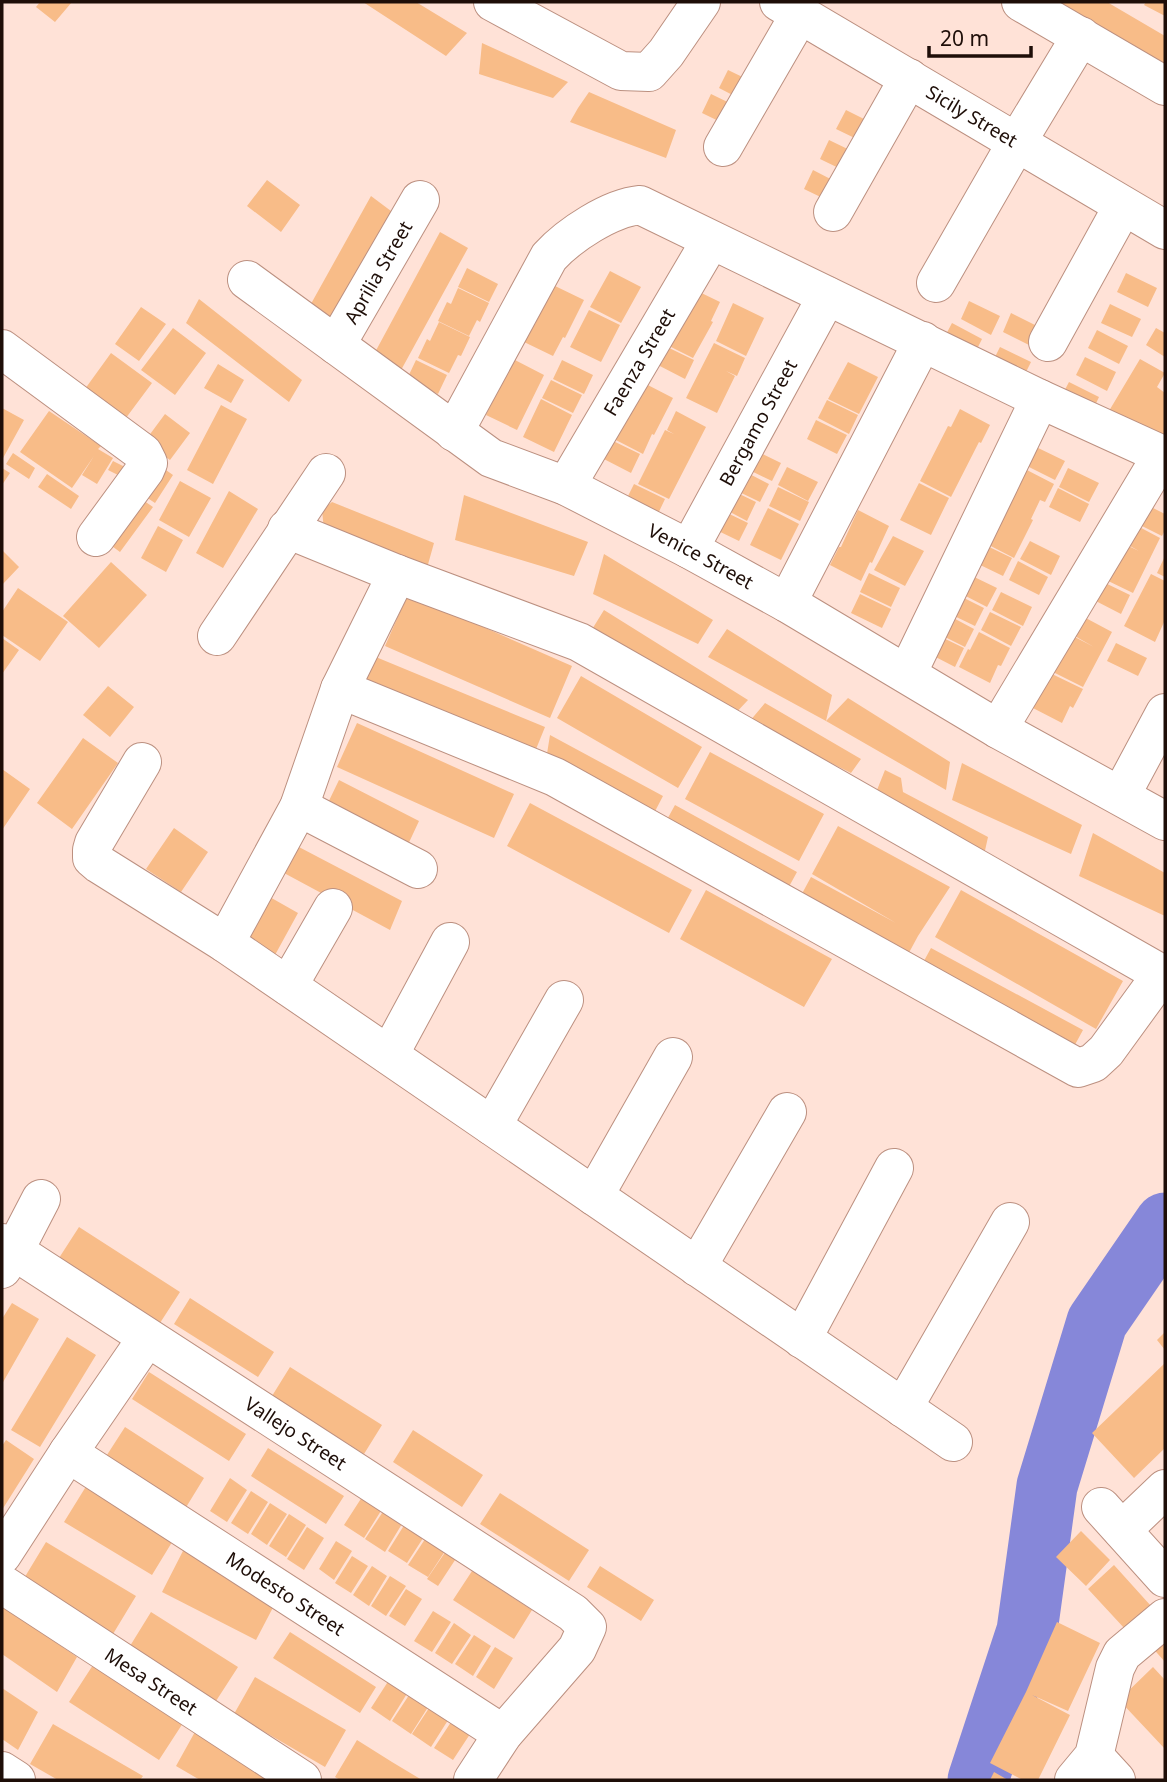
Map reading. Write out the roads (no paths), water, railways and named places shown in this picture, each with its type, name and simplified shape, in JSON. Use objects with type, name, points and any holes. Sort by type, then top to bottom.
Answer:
[{"type":"street","points":[[493,2],[621,71],[649,72],[701,2]]},
{"type":"street","points":[[1021,2],[1165,86]]},
{"type":"street","points":[[723,147],[790,8]]},
{"type":"street","name":"Sicily Street","points":[[790,8],[1165,230]]},
{"type":"street","points":[[936,282],[1081,36]]},
{"type":"street","points":[[834,212],[909,78]]},
{"type":"street","name":"Aprilia Street","points":[[336,345],[420,200]]},
{"type":"street","points":[[454,432],[549,257],[559,245],[587,226],[628,206],[640,205],[1164,456],[998,729]]},
{"type":"street","points":[[1048,342],[1124,205]]},
{"type":"street","name":"Faenza Street","points":[[566,486],[711,240]]},
{"type":"street","name":"Venice Street","points":[[247,280],[491,458],[566,486],[689,549],[787,603],[998,729],[1165,821]]},
{"type":"street","name":"Bergamo Street","points":[[689,549],[827,296]]},
{"type":"street","points":[[787,603],[923,341]]},
{"type":"street","points":[[2,349],[143,453],[148,463],[145,471],[96,537]]},
{"type":"street","points":[[908,674],[1041,399]]},
{"type":"street","points":[[217,636],[326,473]]},
{"type":"street","points":[[287,528],[397,574],[579,642],[1164,975],[1106,1051],[1093,1063],[1078,1068],[555,777],[340,689]]},
{"type":"street","points":[[225,943],[299,807],[340,689],[397,574]]},
{"type":"street","points":[[1121,795],[1165,713]]},
{"type":"street","points":[[142,762],[94,843],[92,858],[99,864],[225,943],[953,1442]]},
{"type":"street","points":[[299,807],[418,869]]},
{"type":"street","points":[[288,986],[333,908]]},
{"type":"street","points":[[389,1055],[450,942]]},
{"type":"street","points":[[492,1126],[564,1000]]},
{"type":"street","points":[[594,1196],[673,1057]]},
{"type":"street","points":[[697,1267],[787,1112]]},
{"type":"street","points":[[802,1339],[894,1168]]},
{"type":"street","points":[[6,1254],[41,1199]]},
{"type":"street","points":[[903,1408],[1010,1222]]},
{"type":"street","name":"Vallejo Street","points":[[6,1254],[147,1338],[573,1613],[587,1627],[577,1649],[503,1734]]},
{"type":"street","points":[[2,1555],[147,1338]]},
{"type":"street","name":"Modesto Street","points":[[68,1453],[503,1734]]},
{"type":"street","points":[[1165,1489],[1112,1519],[1165,1578]]},
{"type":"street","name":"Mesa Street","points":[[2,1584],[302,1780]]},
{"type":"street","points":[[1095,1772],[1115,1668],[1122,1654],[1165,1618]]},
{"type":"street","points":[[473,1780],[503,1734]]},
{"type":"street","points":[[2,1771],[16,1780]]},
{"type":"waterway","points":[[978,1780],[1027,1631],[1047,1486],[1097,1322],[1165,1223]]}]
